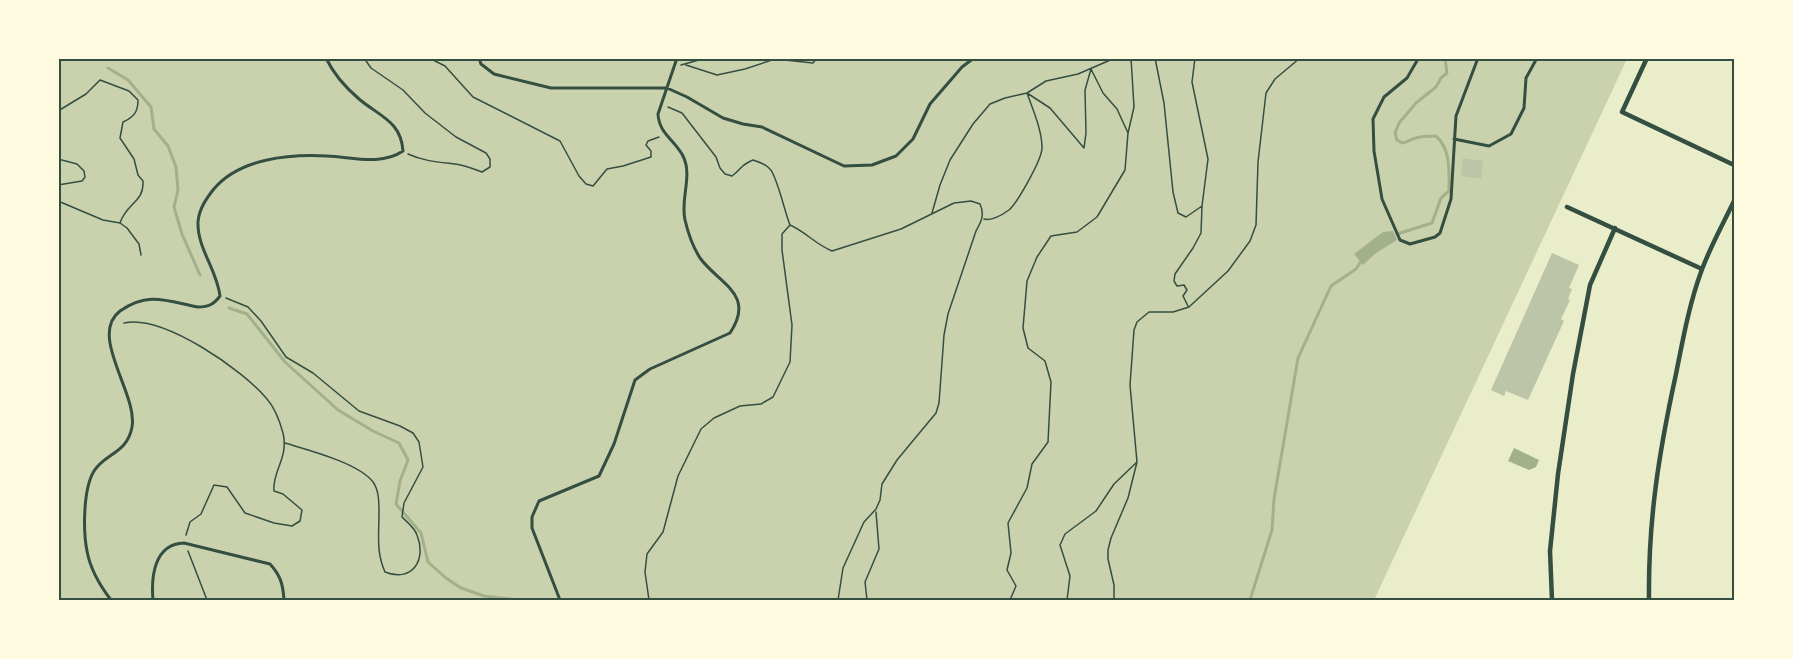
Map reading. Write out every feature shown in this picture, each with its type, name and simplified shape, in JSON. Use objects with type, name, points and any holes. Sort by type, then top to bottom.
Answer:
[{"type":"street","points":[[111,600],[103,590],[87,552],[84,503],[94,470],[127,442],[132,424],[133,412],[129,396],[116,367],[111,348],[110,326],[113,316],[131,304],[146,298],[205,307],[212,305],[220,296],[219,283],[198,235],[198,223],[199,213],[207,197],[222,179],[246,166],[271,159],[326,156],[377,159],[395,157],[403,151],[402,138],[387,118],[360,100],[333,73],[326,58]]},
{"type":"street","points":[[479,58],[482,64],[494,74],[551,88],[667,88],[723,118],[762,127],[844,166],[872,165],[896,156],[913,139],[930,104],[962,67],[974,58]]},
{"type":"street","points":[[560,600],[532,528],[532,517],[538,501],[599,477],[614,444],[635,380],[650,369],[730,333],[739,314],[739,303],[730,286],[701,259],[690,238],[684,217],[688,170],[683,155],[658,123],[661,104],[678,58]]},
{"type":"street","points":[[1418,59],[1407,78],[1384,97],[1373,119],[1374,151],[1382,200],[1400,240],[1410,244],[1435,237],[1440,232],[1451,199],[1456,116],[1478,58]]},
{"type":"street","points":[[1454,139],[1490,146],[1511,134],[1524,108],[1526,78],[1537,58]]},
{"type":"street","points":[[1647,58],[1622,112],[1734,165]]},
{"type":"street","points":[[1649,600],[1649,555],[1654,486],[1689,309],[1702,269],[1734,201]]},
{"type":"street","points":[[1567,207],[1702,269]]},
{"type":"street","points":[[1552,600],[1550,551],[1558,474],[1573,374],[1590,285],[1615,228]]},
{"type":"street","points":[[153,600],[152,581],[156,561],[163,552],[177,543],[270,564],[280,574],[284,587],[284,600]]},
{"type":"path","points":[[364,58],[371,68],[403,90],[456,137],[486,153],[490,159],[490,167],[483,172],[457,164],[417,158],[403,151]]},
{"type":"path","points":[[429,58],[445,66],[473,97],[560,141],[579,176],[586,184],[593,186],[607,169],[651,157],[651,151],[646,145],[648,141],[659,139],[663,131]]},
{"type":"path","points":[[706,58],[686,65],[717,75],[775,59],[813,63],[817,58]]},
{"type":"path","points":[[932,214],[950,160],[990,104],[1027,93],[1046,81],[1078,74],[1115,58]]},
{"type":"path","points":[[1010,600],[1016,586],[1007,570],[1011,553],[1008,523],[1026,488],[1032,464],[1048,442],[1051,382],[1045,361],[1028,348],[1023,328],[1027,281],[1037,257],[1051,236],[1077,232],[1097,217],[1125,170],[1128,133],[1134,107],[1131,58]]},
{"type":"path","points":[[1155,58],[1164,103],[1173,192],[1178,213],[1186,217],[1202,206]]},
{"type":"path","points":[[1189,307],[1184,296],[1187,290],[1184,285],[1177,286],[1174,281],[1175,274],[1201,233],[1208,159],[1192,82],[1195,58]]},
{"type":"path","points":[[1114,600],[1108,550],[1128,498],[1137,462],[1130,385],[1134,330],[1137,322],[1149,312],[1173,312],[1189,307],[1228,271],[1250,241],[1256,225],[1258,162],[1266,93],[1275,79],[1300,58]]},
{"type":"path","points":[[1027,93],[1050,108],[1084,148],[1085,90],[1091,69]]},
{"type":"path","points":[[1091,69],[1103,93],[1117,109],[1128,133]]},
{"type":"path","points":[[58,111],[86,94],[100,80],[129,91],[138,100],[138,110],[132,118],[123,122],[120,138],[134,159],[138,175],[143,181],[144,191],[140,198],[125,210],[120,223]]},
{"type":"path","points":[[983,219],[997,217],[1011,209],[1040,158],[1041,137],[1027,93]]},
{"type":"path","points":[[661,104],[682,113],[716,157],[725,174],[732,176],[742,164],[753,160],[769,168],[774,175],[790,225],[801,230],[817,245],[832,251],[890,232],[954,203],[971,201],[980,204],[983,210],[983,219],[976,231],[948,314],[936,413],[897,460],[882,484],[876,509],[864,522],[843,568],[838,600]]},
{"type":"path","points":[[58,159],[77,164],[84,171],[85,177],[82,181],[58,185]]},
{"type":"path","points":[[58,201],[103,220],[120,223],[127,228],[139,244],[141,255]]},
{"type":"path","points":[[649,600],[645,572],[647,554],[663,532],[678,476],[701,429],[714,418],[740,406],[761,404],[773,397],[790,362],[792,325],[782,234],[790,225]]},
{"type":"path","points":[[220,296],[248,307],[261,321],[286,357],[313,373],[359,411],[413,433],[419,442],[423,467],[405,503],[402,517],[417,534],[421,555],[419,562],[407,575],[397,577],[385,572],[378,557],[379,511],[377,493],[373,483],[362,472],[319,453],[285,443]]},
{"type":"path","points":[[124,323],[131,322],[166,328],[206,350],[241,374],[269,400],[282,430],[285,443],[283,459],[273,484],[274,491],[283,494],[302,510],[300,521],[292,526],[274,523],[245,513],[227,487],[214,485],[201,513],[190,522],[184,543],[207,600]]},
{"type":"path","points":[[1067,600],[1070,576],[1060,545],[1065,534],[1096,511],[1114,484],[1137,462]]},
{"type":"path","points":[[867,600],[865,582],[879,549],[876,509]]},
{"type":"shaded area","points":[[58,59],[1627,59],[1374,600],[59,600]]},
{"type":"shaded area","points":[[1393,231],[1397,240],[1376,253],[1363,265],[1354,254],[1383,232]]},
{"type":"shaded area","points":[[1514,448],[1539,460],[1536,467],[1529,470],[1508,461]]},
{"type":"building","points":[[1463,158],[1483,161],[1481,179],[1461,176]]},
{"type":"building","points":[[1552,253],[1579,265],[1569,288],[1572,289],[1568,299],[1570,300],[1561,319],[1564,321],[1528,400],[1506,391],[1504,396],[1491,390]]},
{"type":"waterway","points":[[1397,234],[1432,223],[1441,198],[1449,191],[1447,154],[1441,141],[1436,136],[1426,136],[1402,143],[1397,140],[1395,133],[1399,123],[1416,103],[1436,87],[1447,73],[1445,58]]},
{"type":"waterway","points":[[108,68],[128,80],[151,107],[154,129],[168,146],[176,167],[178,190],[174,207],[182,234],[200,275]]},
{"type":"waterway","points":[[1250,600],[1272,530],[1274,499],[1298,358],[1331,286],[1356,269],[1361,261]]},
{"type":"waterway","points":[[229,308],[247,314],[285,362],[338,410],[373,431],[399,443],[408,460],[400,481],[396,504],[421,533],[428,562],[461,588],[484,596],[520,600]]}]
